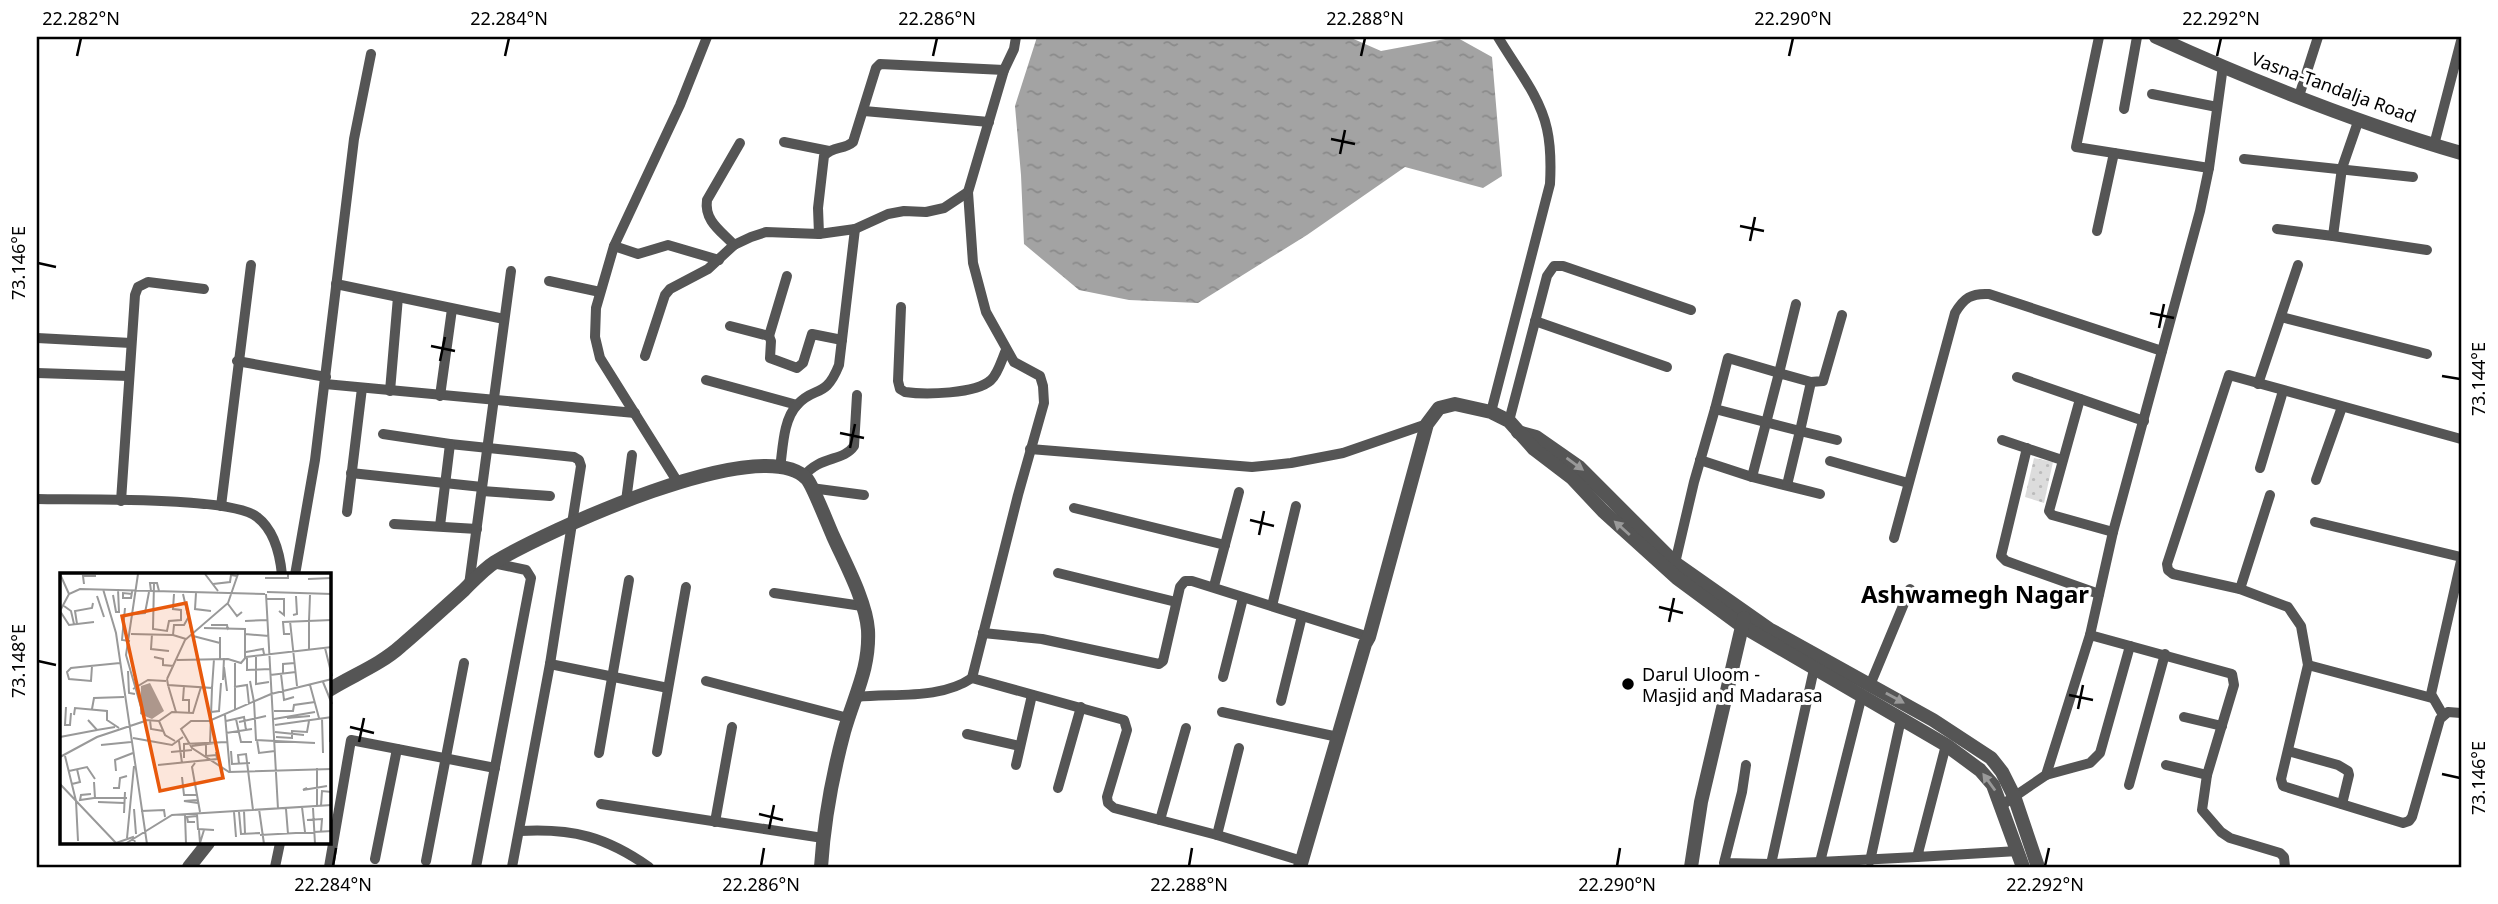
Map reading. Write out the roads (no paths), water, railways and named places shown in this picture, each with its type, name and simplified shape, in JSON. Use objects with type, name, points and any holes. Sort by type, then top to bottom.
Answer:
[{"type":"street","points":[[677,481],[600,358],[595,337],[596,308],[614,246],[680,105],[707,37]]},
{"type":"street","points":[[857,696],[943,691],[961,686],[972,678],[1044,403],[1040,376],[1014,362],[986,312],[973,263],[968,192],[1016,37]]},
{"type":"street","points":[[1491,412],[1550,184],[1551,158],[1547,127],[1534,95],[1498,37]]},
{"type":"street","points":[[2099,37],[2077,147],[2209,168]]},
{"type":"street","points":[[2124,109],[2137,37]]},
{"type":"street","name":"Vasna-Tandalja Road","points":[[2156,37],[2359,119],[2461,153]]},
{"type":"street","points":[[2299,96],[2318,37]]},
{"type":"street","points":[[2434,145],[2461,41]]},
{"type":"street","points":[[295,573],[315,460],[354,139],[371,54]]},
{"type":"street","points":[[784,142],[829,150],[848,146],[853,142],[876,68],[880,64],[1004,70]]},
{"type":"street","points":[[2046,775],[2090,635],[2113,532],[2191,248],[2209,168],[2223,66]]},
{"type":"street","points":[[2151,94],[2217,107]]},
{"type":"street","points":[[864,111],[989,122]]},
{"type":"street","points":[[2333,236],[2342,169],[2359,119]]},
{"type":"street","points":[[734,245],[708,218],[706,210],[707,200],[740,143]]},
{"type":"street","points":[[819,234],[818,208],[822,169],[824,156],[829,150]]},
{"type":"street","points":[[2097,231],[2114,153]]},
{"type":"street","points":[[2244,159],[2413,177]]},
{"type":"street","points":[[645,356],[664,295],[670,289],[708,269],[734,245],[766,232],[819,234],[855,229],[888,214],[944,208],[968,192]]},
{"type":"street","points":[[780,468],[792,413],[797,405],[832,382],[839,365],[855,229]]},
{"type":"street","points":[[2277,229],[2427,250]]},
{"type":"street","points":[[614,246],[638,254],[668,245],[719,260]]},
{"type":"street","points":[[221,506],[251,265]]},
{"type":"street","points":[[2259,384],[2298,265]]},
{"type":"street","points":[[1513,426],[1535,321],[1547,276],[1554,266],[1563,266],[1691,310]]},
{"type":"street","points":[[469,584],[511,271]]},
{"type":"street","points":[[788,276],[769,336],[770,358],[797,368],[803,363],[812,334],[842,340]]},
{"type":"street","points":[[549,281],[600,292]]},
{"type":"street","points":[[121,501],[131,343],[138,287],[148,282],[204,289]]},
{"type":"street","points":[[336,284],[504,319]]},
{"type":"street","points":[[1894,538],[1955,313],[1963,300],[1973,295],[1989,294],[2162,351]]},
{"type":"street","points":[[390,391],[398,297]]},
{"type":"street","points":[[1752,477],[1796,304]]},
{"type":"street","points":[[901,307],[898,381],[900,389],[905,392],[967,390],[980,386],[993,379],[1006,350]]},
{"type":"street","points":[[440,396],[452,309]]},
{"type":"street","points":[[1675,563],[1728,358],[1811,382],[1824,381],[1842,315]]},
{"type":"street","points":[[2281,317],[2427,354]]},
{"type":"street","points":[[1535,321],[1667,367]]},
{"type":"street","points":[[730,326],[769,336]]},
{"type":"street","points":[[37,338],[131,343]]},
{"type":"street","points":[[237,361],[362,388],[635,413]]},
{"type":"street","points":[[37,373],[129,376]]},
{"type":"street","points":[[2315,522],[2461,559],[2431,694],[2443,715],[2409,821],[2403,822],[2283,786],[2281,779],[2308,665],[2301,626],[2288,607],[2240,589],[2173,574],[2168,570],[2167,564],[2229,374],[2461,439]]},
{"type":"street","points":[[2017,377],[2144,421]]},
{"type":"street","points":[[706,380],[797,405]]},
{"type":"street","points":[[1787,485],[1811,382]]},
{"type":"street","points":[[347,512],[362,388]]},
{"type":"street","points":[[2260,468],[2283,391]]},
{"type":"street","points":[[821,867],[822,838],[833,773],[848,718],[863,681],[868,652],[868,627],[862,606],[807,482],[811,467],[849,453],[854,446],[857,395]]},
{"type":"street","points":[[2080,399],[2049,512],[2113,532]]},
{"type":"street","points":[[972,678],[1121,718],[1127,725],[1108,803],[1114,808],[1217,835],[1301,864],[1369,637],[1427,424],[1439,408],[1455,404],[1491,412],[1536,437],[1585,471],[1675,563],[1744,619],[1814,669],[1933,720],[1984,753],[2002,772],[2014,796],[2038,867]]},
{"type":"street","points":[[2316,480],[2342,407]]},
{"type":"street","points":[[1715,410],[1836,440]]},
{"type":"street","points":[[1030,450],[1252,467],[1343,453],[1427,424]]},
{"type":"street","points":[[1513,426],[1534,449],[1572,478],[1603,511],[1677,578],[1744,619],[1775,633],[1866,690],[1901,719],[1946,745],[1980,770],[1993,785],[2002,805],[2023,867]]},
{"type":"street","points":[[383,434],[574,457],[579,460],[581,466],[550,664],[512,867]]},
{"type":"street","points":[[2002,440],[2062,460]]},
{"type":"street","points":[[440,526],[450,444]]},
{"type":"street","points":[[2027,448],[2001,556],[2006,561],[2099,594]]},
{"type":"street","points":[[626,501],[632,455]]},
{"type":"street","points":[[1700,460],[1752,477],[1820,494]]},
{"type":"street","points":[[1830,461],[1908,483]]},
{"type":"street","points":[[331,689],[399,648],[492,563],[572,522],[677,481],[729,470],[765,466],[787,468],[807,482],[864,495]]},
{"type":"street","points":[[351,473],[550,496]]},
{"type":"street","points":[[1214,586],[1239,492]]},
{"type":"street","points":[[2240,589],[2270,495]]},
{"type":"street","points":[[37,499],[236,507],[256,515],[269,529],[276,545],[282,573]]},
{"type":"street","points":[[1272,606],[1296,506]]},
{"type":"street","points":[[1073,508],[1225,545]]},
{"type":"street","points":[[394,524],[477,529]]},
{"type":"street","points":[[476,867],[531,579],[526,570],[492,563]]},
{"type":"street","points":[[1058,573],[1177,603]]},
{"type":"street","points":[[600,753],[629,580]]},
{"type":"street","points":[[983,633],[1042,639],[1159,664],[1163,661],[1180,587],[1185,581],[1214,586],[1243,598],[1369,637]]},
{"type":"street","points":[[657,752],[687,587]]},
{"type":"street","points":[[1820,862],[1866,690],[1910,589]]},
{"type":"street","points":[[774,593],[862,606]]},
{"type":"street","points":[[1223,677],[1243,598]]},
{"type":"street","points":[[1280,701],[1302,616]]},
{"type":"street","points":[[1691,867],[1701,802],[1744,619]]},
{"type":"street","points":[[2090,635],[2232,674],[2234,685],[2207,775],[2202,810],[2221,832],[2230,838],[2280,853],[2284,857],[2284,867]]},
{"type":"street","points":[[2002,805],[2046,775],[2090,764],[2100,753],[2130,646]]},
{"type":"street","points":[[2129,785],[2165,654]]},
{"type":"street","points":[[426,861],[464,663]]},
{"type":"street","points":[[550,664],[668,688]]},
{"type":"street","points":[[2308,665],[2432,698]]},
{"type":"street","points":[[1771,864],[1814,669]]},
{"type":"street","points":[[706,681],[848,718]]},
{"type":"street","points":[[1016,765],[1032,695]]},
{"type":"street","points":[[1058,789],[1081,707]]},
{"type":"street","points":[[1222,712],[1338,737]]},
{"type":"street","points":[[2443,715],[2461,713]]},
{"type":"street","points":[[2184,717],[2222,726]]},
{"type":"street","points":[[1870,860],[1901,719]]},
{"type":"street","points":[[715,821],[732,727]]},
{"type":"street","points":[[1160,820],[1186,728]]},
{"type":"street","points":[[967,734],[1020,746]]},
{"type":"street","points":[[328,867],[351,740],[495,768]]},
{"type":"street","points":[[1917,857],[1946,745]]},
{"type":"street","points":[[1217,835],[1239,748]]},
{"type":"street","points":[[375,859],[397,749]]},
{"type":"street","points":[[2288,751],[2339,765],[2348,771],[2342,804]]},
{"type":"street","points":[[1746,765],[1724,863],[1870,860],[2018,851]]},
{"type":"street","points":[[2166,765],[2207,775]]},
{"type":"street","points":[[601,804],[822,838]]},
{"type":"street","points":[[520,831],[584,834],[622,849],[649,867]]},
{"type":"street","points":[[177,867],[195,844]]},
{"type":"street","points":[[188,867],[207,844]]},
{"type":"street","points":[[275,867],[280,844]]},
{"type":"water","points":[[1037,37],[1349,37],[1381,51],[1456,37],[1492,57],[1502,176],[1483,188],[1405,167],[1307,235],[1198,303],[1129,300],[1079,290],[1024,244],[1015,106]]},
{"type":"place","name":"Darul Uloom - Masjid and Madarasa","points":[[1628,684]]},
{"type":"district","name":"Ashwamegh Nagar","points":[[1975,593]]}]
